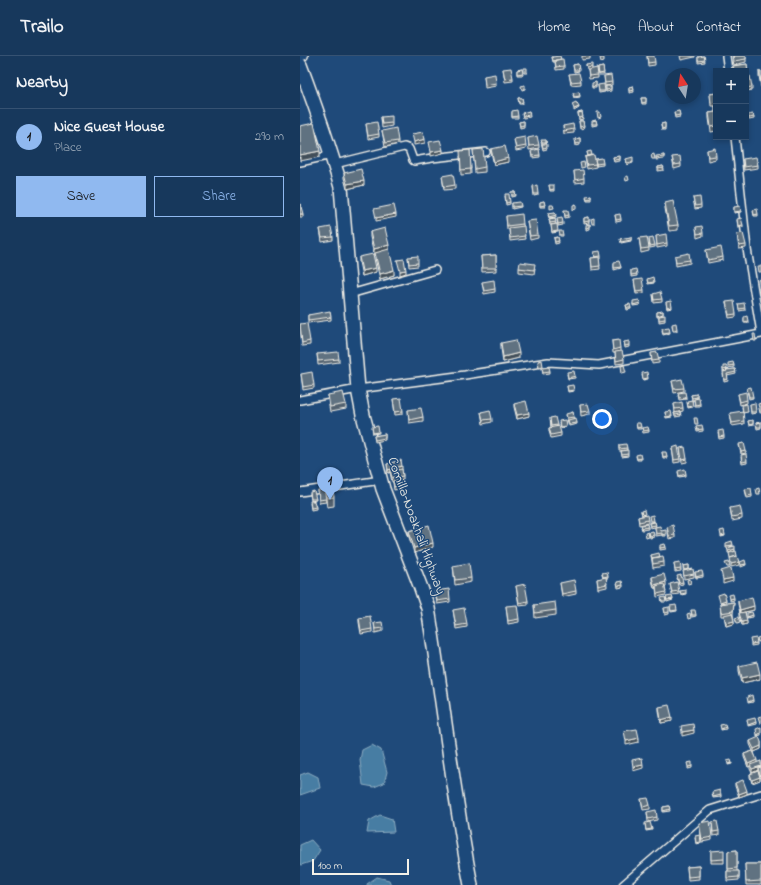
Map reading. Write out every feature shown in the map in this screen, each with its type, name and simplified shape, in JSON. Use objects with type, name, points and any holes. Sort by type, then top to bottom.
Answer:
[{"type":"highway","name":"Comilla–Noakhali Highway","points":[[300,65],[317,109],[334,160],[341,187],[358,389],[363,415],[383,489],[428,608],[455,798],[471,885]]},
{"type":"street","points":[[300,57],[304,56]]},
{"type":"street","points":[[726,56],[728,68]]},
{"type":"street","points":[[300,400],[358,389],[548,362],[599,365],[761,333],[747,249],[735,140]]},
{"type":"street","points":[[300,162],[334,160],[404,147],[409,149],[414,161],[486,152]]},
{"type":"street","points":[[350,294],[435,270]]},
{"type":"street","points":[[300,492],[381,480]]},
{"type":"street","points":[[623,885],[710,810],[761,794]]},
{"type":"water","points":[[372,745],[381,750],[387,772],[384,783],[374,787],[363,785],[360,760],[362,750]]},
{"type":"water","points":[[308,772],[318,777],[320,788],[300,795],[300,775]]},
{"type":"water","points":[[380,815],[392,819],[394,832],[367,833],[369,821]]},
{"type":"water","points":[[311,840],[320,850],[313,861],[301,865],[300,845]]},
{"type":"water","points":[[377,877],[389,880],[391,885],[367,885]]},
{"type":"building","points":[[560,56],[561,59],[553,61],[552,57]]},
{"type":"building","points":[[647,56],[654,56],[655,62],[648,63]]},
{"type":"building","points":[[704,56],[705,60],[698,61],[698,57]]},
{"type":"building","points":[[733,56],[746,56],[746,59],[734,61]]},
{"type":"building","points":[[600,58],[604,58],[604,61],[601,62]]},
{"type":"building","points":[[563,59],[564,66],[556,67],[555,60]]},
{"type":"building","points":[[578,64],[579,70],[574,70],[573,65]]},
{"type":"building","points":[[592,64],[592,67],[587,68],[586,65]]},
{"type":"building","points":[[747,64],[747,68],[733,68],[733,66]]},
{"type":"building","points":[[603,67],[604,73],[599,74],[598,68]]},
{"type":"building","points":[[511,68],[513,78],[505,79],[503,69]]},
{"type":"building","points":[[524,68],[527,68],[527,73],[524,73]]},
{"type":"building","points":[[597,68],[598,75],[589,76],[588,70]]},
{"type":"building","points":[[522,69],[523,73],[517,74],[517,70]]},
{"type":"building","points":[[759,71],[761,71],[761,83]]},
{"type":"building","points":[[579,73],[581,81],[571,82],[569,74]]},
{"type":"building","points":[[495,74],[496,83],[485,85],[484,76]]},
{"type":"building","points":[[611,75],[612,82],[605,83],[604,76]]},
{"type":"building","points":[[749,76],[752,87],[749,88]]},
{"type":"building","points":[[596,82],[596,86],[592,87],[592,83]]},
{"type":"building","points":[[604,84],[605,91],[599,91],[598,85]]},
{"type":"building","points":[[525,85],[525,89],[522,90],[521,86]]},
{"type":"building","points":[[606,86],[611,86],[611,89],[606,90]]},
{"type":"building","points":[[633,86],[634,90],[629,91],[629,87]]},
{"type":"building","points":[[579,92],[580,96],[574,97],[573,93]]},
{"type":"building","points":[[710,94],[713,94],[713,103],[711,103]]},
{"type":"building","points":[[518,98],[522,98],[523,102],[519,103]]},
{"type":"building","points":[[641,98],[646,98],[646,102],[642,103]]},
{"type":"building","points":[[576,102],[579,107],[574,109],[572,104]]},
{"type":"building","points":[[517,110],[518,116],[512,117],[512,111]]},
{"type":"building","points":[[529,111],[530,115],[523,116],[522,113]]},
{"type":"building","points":[[679,111],[680,115],[675,116],[674,112]]},
{"type":"building","points":[[582,112],[583,117],[579,118],[578,113]]},
{"type":"building","points":[[597,112],[600,112],[601,117],[598,118]]},
{"type":"building","points":[[713,112],[713,127],[711,127],[709,113]]},
{"type":"building","points":[[753,114],[754,117],[749,118],[749,115]]},
{"type":"building","points":[[392,116],[392,123],[382,124],[381,117]]},
{"type":"building","points":[[596,120],[597,124],[592,124],[592,121]]},
{"type":"building","points":[[524,121],[524,125],[520,126],[519,122]]},
{"type":"building","points":[[579,121],[583,121],[584,126],[580,127]]},
{"type":"building","points":[[377,122],[379,134],[368,136],[366,124]]},
{"type":"building","points":[[314,123],[320,151],[300,155],[300,126]]},
{"type":"building","points":[[665,123],[665,128],[662,129],[661,124]]},
{"type":"building","points":[[573,124],[574,129],[564,131],[563,126]]},
{"type":"building","points":[[396,128],[398,141],[385,143],[382,131]]},
{"type":"building","points":[[423,132],[425,139],[414,142],[412,134]]},
{"type":"building","points":[[537,136],[539,145],[529,146],[528,138]]},
{"type":"building","points":[[525,137],[526,146],[516,148],[514,139]]},
{"type":"building","points":[[580,138],[580,143],[576,144],[575,139]]},
{"type":"building","points":[[440,140],[443,150],[431,152],[429,142]]},
{"type":"building","points":[[541,140],[546,140],[546,143],[542,143]]},
{"type":"building","points":[[542,144],[547,144],[547,147],[543,148]]},
{"type":"building","points":[[505,146],[508,158],[494,162],[491,149]]},
{"type":"building","points":[[715,148],[716,156],[708,157],[707,150]]},
{"type":"building","points":[[483,149],[485,167],[475,169],[473,150]]},
{"type":"building","points":[[539,149],[540,155],[532,156],[531,151]]},
{"type":"building","points":[[470,150],[471,169],[461,170],[460,151]]},
{"type":"building","points":[[591,151],[592,155],[588,156],[587,152]]},
{"type":"building","points":[[654,154],[655,159],[652,159],[651,155]]},
{"type":"building","points":[[594,155],[596,164],[587,165],[585,157]]},
{"type":"building","points":[[664,155],[664,157],[656,158],[656,156]]},
{"type":"building","points":[[620,156],[620,159],[614,160],[613,157]]},
{"type":"building","points":[[680,156],[681,164],[674,165],[672,157]]},
{"type":"building","points":[[633,157],[633,162],[627,163],[626,159]]},
{"type":"building","points":[[756,157],[758,165],[744,167],[743,159]]},
{"type":"building","points":[[602,158],[603,163],[596,164],[595,159]]},
{"type":"building","points":[[584,162],[585,167],[581,168],[580,163]]},
{"type":"building","points":[[663,166],[664,168],[658,169],[658,167]]},
{"type":"building","points":[[361,169],[364,181],[347,184],[344,173]]},
{"type":"building","points":[[583,170],[584,178],[575,180],[574,171]]},
{"type":"building","points":[[453,174],[455,185],[444,187],[442,176]]},
{"type":"building","points":[[628,176],[629,180],[626,181],[625,177]]},
{"type":"building","points":[[537,185],[538,194],[534,194],[533,186]]},
{"type":"building","points":[[549,185],[554,185],[554,189],[550,190]]},
{"type":"building","points":[[511,192],[515,192],[516,195],[512,195]]},
{"type":"building","points":[[505,194],[509,194],[510,202],[506,203]]},
{"type":"building","points":[[591,195],[591,198],[587,199],[586,196]]},
{"type":"building","points":[[700,197],[701,205],[695,206],[693,198]]},
{"type":"building","points":[[544,201],[545,205],[540,206],[540,202]]},
{"type":"building","points":[[673,201],[678,225],[669,226],[665,203]]},
{"type":"building","points":[[520,202],[521,206],[512,207],[512,203]]},
{"type":"building","points":[[300,203],[303,214],[300,214]]},
{"type":"building","points":[[576,204],[576,209],[573,210],[573,205]]},
{"type":"building","points":[[394,205],[396,214],[376,218],[374,209]]},
{"type":"building","points":[[550,205],[553,205],[554,208],[550,209]]},
{"type":"building","points":[[740,206],[741,211],[734,212],[734,207]]},
{"type":"building","points":[[757,209],[758,214],[754,215],[753,210]]},
{"type":"building","points":[[564,210],[568,210],[569,215],[565,216]]},
{"type":"building","points":[[555,212],[556,215],[549,217],[548,213]]},
{"type":"building","points":[[522,214],[523,224],[507,226],[506,216]]},
{"type":"building","points":[[620,214],[621,219],[616,220],[615,215]]},
{"type":"building","points":[[562,217],[563,223],[558,224],[557,218]]},
{"type":"building","points":[[589,217],[589,221],[584,222],[584,218]]},
{"type":"building","points":[[555,218],[556,222],[550,223],[549,219]]},
{"type":"building","points":[[594,218],[594,224],[592,224],[591,219]]},
{"type":"building","points":[[741,218],[743,225],[738,226],[737,219]]},
{"type":"building","points":[[536,220],[538,235],[530,236],[527,221]]},
{"type":"building","points":[[557,224],[558,231],[552,232],[551,225]]},
{"type":"building","points":[[590,224],[590,227],[586,228],[586,225]]},
{"type":"building","points":[[524,226],[525,236],[510,238],[509,228]]},
{"type":"building","points":[[702,226],[703,233],[697,234],[696,227]]},
{"type":"building","points":[[331,227],[333,237],[322,238],[320,229]]},
{"type":"building","points":[[385,228],[389,245],[374,249],[370,232]]},
{"type":"building","points":[[559,231],[562,231],[563,236],[560,236]]},
{"type":"building","points":[[743,233],[746,245],[739,246],[737,234]]},
{"type":"building","points":[[666,234],[667,243],[657,245],[656,236]]},
{"type":"building","points":[[558,237],[559,241],[555,242],[554,238]]},
{"type":"building","points":[[631,237],[631,240],[621,242],[620,239]]},
{"type":"building","points":[[647,237],[649,248],[641,249],[639,238]]},
{"type":"building","points":[[653,237],[655,245],[650,246],[649,238]]},
{"type":"building","points":[[721,247],[723,257],[708,260],[706,250]]},
{"type":"building","points":[[389,249],[394,270],[380,274],[375,253]]},
{"type":"building","points":[[600,251],[601,256],[595,257],[594,252]]},
{"type":"building","points":[[689,253],[690,260],[676,262],[675,256]]},
{"type":"building","points":[[373,254],[376,268],[362,271],[359,257]]},
{"type":"building","points":[[496,255],[496,268],[482,268],[481,256]]},
{"type":"building","points":[[418,256],[418,263],[409,264],[408,257]]},
{"type":"building","points":[[599,257],[600,266],[592,267],[591,258]]},
{"type":"building","points":[[404,259],[406,270],[400,271],[397,260]]},
{"type":"building","points":[[619,261],[621,267],[614,268],[614,262]]},
{"type":"building","points":[[520,262],[535,264],[534,270],[519,268]]},
{"type":"building","points":[[758,266],[761,266],[761,272],[759,272]]},
{"type":"building","points":[[636,269],[637,274],[631,275],[631,270]]},
{"type":"building","points":[[653,277],[654,282],[648,283],[647,279]]},
{"type":"building","points":[[642,279],[644,290],[636,291],[634,280]]},
{"type":"building","points":[[494,280],[495,289],[484,291],[482,282]]},
{"type":"building","points":[[660,292],[662,299],[654,300],[653,294]]},
{"type":"building","points":[[639,300],[640,303],[633,305],[633,301]]},
{"type":"building","points":[[671,301],[672,307],[667,308],[666,302]]},
{"type":"building","points":[[734,301],[736,314],[729,315],[726,302]]},
{"type":"building","points":[[744,303],[745,308],[739,309],[738,304]]},
{"type":"building","points":[[630,304],[631,308],[627,308],[626,305]]},
{"type":"building","points":[[330,311],[331,317],[308,320],[308,315]]},
{"type":"building","points":[[663,311],[663,314],[657,316],[657,312]]},
{"type":"building","points":[[665,315],[665,319],[659,320],[659,316]]},
{"type":"building","points":[[747,316],[748,321],[744,322],[744,317]]},
{"type":"building","points":[[307,323],[310,341],[302,343],[300,324]]},
{"type":"building","points":[[676,323],[677,329],[673,330],[672,324]]},
{"type":"building","points":[[669,327],[670,332],[663,333],[662,328]]},
{"type":"building","points":[[753,334],[755,334],[756,341],[754,341]]},
{"type":"building","points":[[516,340],[519,353],[503,357],[501,343]]},
{"type":"building","points":[[619,340],[620,348],[613,350],[612,341]]},
{"type":"building","points":[[629,341],[629,345],[625,346],[624,342]]},
{"type":"building","points":[[622,351],[624,359],[616,361],[615,352]]},
{"type":"building","points":[[338,352],[339,359],[318,361],[317,354]]},
{"type":"building","points":[[657,352],[659,360],[652,361],[651,353]]},
{"type":"building","points":[[542,360],[543,366],[539,367],[538,361]]},
{"type":"building","points":[[733,362],[734,365],[728,366],[728,363]]},
{"type":"building","points":[[624,365],[626,372],[622,373],[621,366]]},
{"type":"building","points":[[723,366],[726,366],[727,369],[723,370]]},
{"type":"building","points":[[549,367],[550,371],[543,372],[542,368]]},
{"type":"building","points":[[735,369],[736,372],[727,374],[728,379],[724,380],[723,372],[727,371],[726,370]]},
{"type":"building","points":[[574,371],[575,376],[568,378],[567,372]]},
{"type":"building","points":[[312,372],[314,385],[303,387],[301,374]]},
{"type":"building","points":[[647,372],[648,378],[643,379],[642,373]]},
{"type":"building","points":[[682,379],[684,388],[674,389],[672,381]]},
{"type":"building","points":[[573,385],[574,390],[568,391],[567,386]]},
{"type":"building","points":[[751,387],[753,397],[749,397],[747,388]]},
{"type":"building","points":[[343,392],[346,404],[330,407],[328,395]]},
{"type":"building","points":[[685,392],[686,397],[679,398],[678,393]]},
{"type":"building","points":[[746,392],[747,400],[740,402],[738,394]]},
{"type":"building","points":[[697,394],[697,397],[692,398],[691,395]]},
{"type":"building","points":[[401,398],[403,411],[395,412],[393,399]]},
{"type":"building","points":[[699,398],[700,404],[695,405],[694,399]]},
{"type":"building","points":[[692,400],[693,406],[688,407],[687,401]]},
{"type":"building","points":[[526,401],[529,413],[517,415],[514,404]]},
{"type":"building","points":[[682,402],[683,408],[675,409],[674,404]]},
{"type":"building","points":[[755,403],[756,412],[751,412],[750,404]]},
{"type":"building","points":[[761,403],[761,413],[760,413],[758,404]]},
{"type":"building","points":[[588,404],[590,411],[581,412],[580,405]]},
{"type":"building","points":[[747,404],[748,411],[743,412],[742,405]]},
{"type":"building","points":[[421,408],[423,417],[409,420],[408,410]]},
{"type":"building","points":[[490,410],[492,419],[483,420],[481,412]]},
{"type":"building","points":[[671,411],[672,416],[666,417],[665,412]]},
{"type":"building","points":[[743,411],[744,421],[732,423],[730,413]]},
{"type":"building","points":[[573,412],[574,417],[567,418],[566,414]]},
{"type":"building","points":[[680,412],[681,414],[675,415],[674,413]]},
{"type":"building","points":[[555,417],[557,425],[551,426],[550,418]]},
{"type":"building","points":[[576,418],[577,423],[569,424],[568,420]]},
{"type":"building","points":[[694,418],[697,418],[698,424],[695,424]]},
{"type":"building","points":[[565,420],[566,426],[560,427],[559,421]]},
{"type":"building","points":[[753,420],[753,424],[749,425],[748,421]]},
{"type":"building","points":[[761,422],[761,427],[757,427],[756,423]]},
{"type":"building","points":[[636,423],[640,423],[641,427],[637,428]]},
{"type":"building","points":[[702,425],[703,429],[697,430],[696,426]]},
{"type":"building","points":[[378,426],[379,432],[373,433],[372,427]]},
{"type":"building","points":[[559,426],[561,433],[551,435],[549,428]]},
{"type":"building","points":[[648,427],[649,430],[643,431],[642,428]]},
{"type":"building","points":[[723,430],[724,436],[719,437],[718,431]]},
{"type":"building","points":[[385,434],[385,438],[375,440],[374,436]]},
{"type":"building","points":[[744,443],[746,451],[741,452],[739,444]]},
{"type":"building","points":[[626,444],[627,448],[619,449],[619,445]]},
{"type":"building","points":[[678,446],[680,459],[674,460],[672,448]]},
{"type":"building","points":[[685,447],[687,459],[682,460],[680,448]]},
{"type":"building","points":[[628,450],[628,454],[622,455],[621,451]]},
{"type":"building","points":[[662,452],[666,452],[667,456],[663,457]]},
{"type":"building","points":[[640,454],[641,458],[637,459],[636,455]]},
{"type":"building","points":[[746,454],[747,461],[742,462],[741,455]]},
{"type":"building","points":[[401,460],[402,466],[388,470],[387,464]]},
{"type":"building","points":[[402,469],[403,476],[392,478],[390,471]]},
{"type":"building","points":[[685,469],[686,474],[679,476],[678,471]]},
{"type":"building","points":[[401,479],[403,485],[394,487],[393,481]]},
{"type":"building","points":[[332,483],[334,497],[327,498],[325,484]]},
{"type":"building","points":[[751,488],[752,495],[747,496],[745,489]]},
{"type":"building","points":[[759,488],[760,494],[757,494],[756,489]]},
{"type":"building","points":[[324,489],[326,499],[319,500],[318,490]]},
{"type":"building","points":[[314,491],[316,499],[311,499],[310,492]]},
{"type":"building","points":[[310,501],[314,501],[316,507],[311,508]]},
{"type":"building","points":[[740,506],[742,515],[732,517],[730,508]]},
{"type":"building","points":[[644,510],[645,514],[642,515],[641,511]]},
{"type":"building","points":[[647,515],[648,520],[639,522],[638,517]]},
{"type":"building","points":[[653,515],[654,521],[650,521],[649,516]]},
{"type":"building","points":[[655,522],[656,525],[650,526],[649,523]]},
{"type":"building","points":[[647,524],[648,527],[642,528],[641,525]]},
{"type":"building","points":[[429,525],[433,543],[414,548],[409,531]]},
{"type":"building","points":[[673,525],[675,535],[669,536],[667,527]]},
{"type":"building","points":[[660,526],[661,531],[666,530],[666,534],[656,534],[655,527]]},
{"type":"building","points":[[724,530],[725,535],[721,536],[720,531]]},
{"type":"building","points":[[653,531],[654,535],[650,536],[649,532]]},
{"type":"building","points":[[648,532],[649,537],[646,538],[645,533]]},
{"type":"building","points":[[732,541],[733,545],[726,546],[726,543]]},
{"type":"building","points":[[665,544],[666,547],[660,548],[660,545]]},
{"type":"building","points":[[735,546],[735,549],[728,551],[727,548]]},
{"type":"building","points":[[736,551],[737,556],[730,558],[729,553]]},
{"type":"building","points":[[659,553],[660,557],[652,559],[651,555]]},
{"type":"building","points":[[663,556],[664,562],[653,564],[652,558]]},
{"type":"building","points":[[737,556],[739,562],[731,564],[730,558]]},
{"type":"building","points":[[745,560],[746,564],[741,565],[740,562]]},
{"type":"building","points":[[680,562],[681,569],[675,570],[674,563]]},
{"type":"building","points":[[729,562],[730,567],[727,567],[725,563]]},
{"type":"building","points":[[469,563],[471,578],[455,580],[453,566]]},
{"type":"building","points":[[689,565],[689,569],[684,570],[683,566]]},
{"type":"building","points":[[731,568],[733,578],[723,580],[721,571]]},
{"type":"building","points":[[693,569],[694,574],[684,576],[683,571]]},
{"type":"building","points":[[702,571],[703,575],[696,577],[695,572]]},
{"type":"building","points":[[607,572],[608,576],[603,577],[602,573]]},
{"type":"building","points":[[664,574],[666,582],[654,585],[652,577]]},
{"type":"building","points":[[681,575],[683,582],[679,583],[677,576]]},
{"type":"building","points":[[606,577],[607,584],[598,586],[597,579]]},
{"type":"building","points":[[690,579],[691,583],[688,584],[687,580]]},
{"type":"building","points":[[574,580],[576,591],[562,594],[560,583]]},
{"type":"building","points":[[622,581],[623,585],[618,586],[617,582]]},
{"type":"building","points":[[677,582],[679,591],[672,592],[670,584]]},
{"type":"building","points":[[525,584],[528,601],[519,603],[516,586]]},
{"type":"building","points":[[664,584],[666,592],[657,594],[656,586]]},
{"type":"building","points":[[449,589],[450,599],[437,601],[435,591]]},
{"type":"building","points":[[686,590],[686,593],[681,594],[680,591]]},
{"type":"building","points":[[724,593],[726,600],[720,602],[718,595]]},
{"type":"building","points":[[733,594],[734,598],[730,599],[729,595]]},
{"type":"building","points":[[672,596],[673,599],[667,600],[666,597]]},
{"type":"building","points":[[665,597],[666,602],[662,602],[661,598]]},
{"type":"building","points":[[752,597],[754,606],[740,610],[738,601]]},
{"type":"building","points":[[555,602],[556,610],[535,613],[534,605]]},
{"type":"building","points":[[734,602],[733,611],[721,613],[720,604]]},
{"type":"building","points":[[517,605],[519,619],[508,621],[506,606]]},
{"type":"building","points":[[676,605],[677,610],[671,611],[670,606]]},
{"type":"building","points":[[669,607],[669,612],[665,613],[664,608]]},
{"type":"building","points":[[464,608],[467,624],[456,626],[453,610]]},
{"type":"building","points":[[691,610],[695,610],[696,615],[692,615]]},
{"type":"building","points":[[745,612],[747,621],[742,622],[739,613]]},
{"type":"building","points":[[752,612],[753,615],[747,617],[747,613]]},
{"type":"building","points":[[690,613],[691,618],[688,619],[687,614]]},
{"type":"building","points":[[732,613],[734,621],[726,623],[724,615]]},
{"type":"building","points":[[370,616],[372,629],[361,631],[359,618]]},
{"type":"building","points":[[738,617],[740,622],[737,623],[735,618]]},
{"type":"building","points":[[382,622],[383,628],[375,629],[374,623]]},
{"type":"building","points":[[761,637],[761,641],[758,642],[757,638]]},
{"type":"building","points":[[756,638],[757,643],[751,644],[750,639]]},
{"type":"building","points":[[757,662],[760,674],[742,678],[739,666]]},
{"type":"building","points":[[752,695],[753,700],[748,702],[747,697]]},
{"type":"building","points":[[669,705],[672,717],[661,720],[659,707]]},
{"type":"building","points":[[761,716],[761,723],[760,723],[758,717]]},
{"type":"building","points":[[755,718],[756,722],[748,725],[747,720]]},
{"type":"building","points":[[693,724],[694,730],[682,732],[681,726]]},
{"type":"building","points":[[725,724],[726,727],[721,729],[720,725]]},
{"type":"building","points":[[761,727],[761,733],[757,735],[756,729]]},
{"type":"building","points":[[637,729],[639,738],[626,741],[624,731]]},
{"type":"building","points":[[759,737],[761,746],[754,749],[750,741]]},
{"type":"building","points":[[753,751],[757,760],[748,764],[744,754]]},
{"type":"building","points":[[642,758],[643,765],[633,767],[632,760]]},
{"type":"building","points":[[731,760],[732,763],[728,764],[727,761]]},
{"type":"building","points":[[761,761],[761,766],[752,769],[750,765]]},
{"type":"building","points":[[692,762],[692,766],[688,767],[687,763]]},
{"type":"building","points":[[761,767],[761,775],[760,775],[758,768]]},
{"type":"building","points":[[758,771],[760,777],[752,780],[750,774]]},
{"type":"building","points":[[743,780],[747,791],[739,794],[735,783]]},
{"type":"building","points":[[720,790],[721,795],[713,797],[712,792]]},
{"type":"building","points":[[648,798],[650,805],[643,807],[641,799]]},
{"type":"building","points":[[669,806],[670,809],[663,811],[663,807]]},
{"type":"building","points":[[656,810],[657,817],[648,819],[647,812]]},
{"type":"building","points":[[710,821],[712,837],[702,839],[699,823]]},
{"type":"building","points":[[717,821],[719,831],[713,832],[712,822]]},
{"type":"building","points":[[650,822],[652,829],[646,830],[645,823]]},
{"type":"building","points":[[700,835],[701,842],[696,843],[695,836]]},
{"type":"building","points":[[724,850],[724,859],[711,860],[711,851]]},
{"type":"building","points":[[737,850],[737,868],[728,869],[728,851]]},
{"type":"building","points":[[745,864],[761,864],[761,881],[746,882]]},
{"type":"building","points":[[699,866],[699,876],[688,877],[687,867]]},
{"type":"building","points":[[727,871],[739,871],[739,877],[727,878]]},
{"type":"place","name":"Nice Guest House","points":[[330,500]]}]
